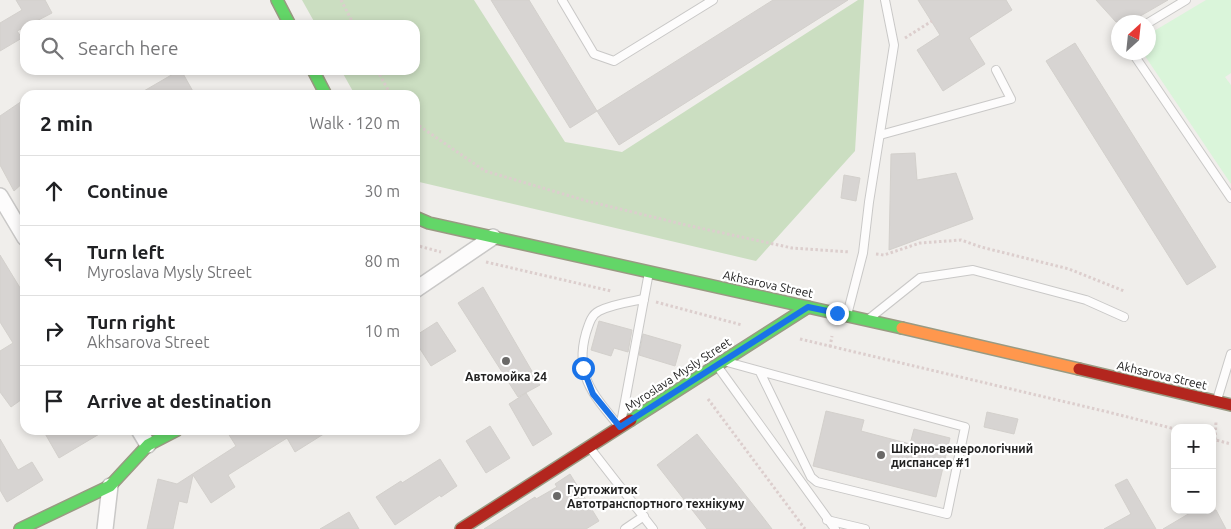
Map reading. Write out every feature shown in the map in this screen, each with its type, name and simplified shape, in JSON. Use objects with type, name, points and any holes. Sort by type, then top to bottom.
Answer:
[{"type":"street","points":[[277,0],[287,20]]},
{"type":"street","points":[[316,75],[323,90]]},
{"type":"street","points":[[0,196],[20,230]]},
{"type":"street","name":"Akhsarova Street","points":[[420,220],[868,320],[1231,405]]},
{"type":"street","points":[[420,287],[493,237]]},
{"type":"street","name":"Myroslava Mysly Street","points":[[462,529],[808,307]]},
{"type":"street","points":[[142,435],[148,445]]},
{"type":"street","points":[[20,529],[110,486],[148,445],[167,435]]},
{"type":"street","points":[[105,529],[110,486]]},
{"type":"lane","points":[[562,0],[594,54],[614,62],[713,0]]},
{"type":"lane","points":[[846,316],[863,253],[894,45],[885,0]]},
{"type":"lane","points":[[1156,18],[1186,0]]},
{"type":"lane","points":[[1137,60],[1231,198]]},
{"type":"lane","points":[[880,135],[1011,99],[996,70]]},
{"type":"lane","points":[[868,320],[920,278],[973,270],[1086,300],[1124,317]]},
{"type":"lane","points":[[620,427],[649,272]]},
{"type":"lane","points":[[620,427],[593,394],[583,368],[582,347],[590,320],[598,311],[644,299]]},
{"type":"lane","points":[[1216,401],[1231,354]]},
{"type":"lane","points":[[720,364],[760,372],[965,427],[946,514],[817,482],[811,476],[760,372]]},
{"type":"lane","points":[[720,364],[835,529]]},
{"type":"lane","points":[[589,446],[654,529]]},
{"type":"lane","points":[[625,529],[644,516]]},
{"type":"lane","points":[[827,520],[865,529]]},
{"type":"path","points":[[341,0],[351,20]]},
{"type":"path","points":[[894,45],[932,21]]},
{"type":"path","points":[[380,75],[388,90]]},
{"type":"path","points":[[420,126],[485,171],[587,201],[792,248],[884,255],[920,243],[961,240],[981,247],[1069,269],[1124,291]]},
{"type":"path","points":[[420,246],[616,292]]},
{"type":"path","points":[[644,299],[742,325]]},
{"type":"path","points":[[830,347],[832,336]]},
{"type":"path","points":[[800,339],[1108,412],[1171,429]]},
{"type":"path","points":[[708,399],[805,529]]},
{"type":"path","points":[[1216,441],[1231,444]]},
{"type":"green space","points":[[302,0],[474,0],[565,142],[622,152],[858,0],[864,0],[855,151],[756,261],[420,182],[420,90],[352,90],[344,75],[420,75],[420,20],[313,20]]},
{"type":"green space","points":[[1206,0],[1231,0],[1231,73],[1225,77],[1231,85],[1231,184],[1148,60],[1156,60],[1156,30]]},
{"type":"building","points":[[16,0],[45,0],[52,13],[39,20],[20,20],[20,30],[17,31],[20,39],[0,51],[0,23],[22,10]]},
{"type":"building","points":[[491,0],[529,0],[597,111],[570,128]]},
{"type":"building","points":[[773,0],[848,0],[619,145],[597,111]]},
{"type":"building","points":[[918,0],[1006,0],[1012,10],[969,38],[985,64],[943,91],[917,50],[940,35]]},
{"type":"building","points":[[1096,0],[1168,0],[1142,15],[1111,16]]},
{"type":"building","points":[[1075,43],[1216,267],[1187,285],[1046,61]]},
{"type":"building","points":[[171,75],[184,75],[192,90],[146,90]]},
{"type":"building","points":[[20,102],[20,186],[14,191],[0,165],[0,116]]},
{"type":"building","points":[[915,153],[917,180],[956,173],[973,219],[889,250],[891,154]]},
{"type":"building","points":[[844,175],[860,178],[856,201],[841,198]]},
{"type":"building","points":[[0,255],[20,288],[20,401],[11,407],[0,392],[0,351],[13,343],[0,322]]},
{"type":"building","name":"Автомойка 24","points":[[483,287],[540,385],[518,397],[458,303]]},
{"type":"building","points":[[599,321],[632,330],[628,352],[614,348],[611,356],[591,350]]},
{"type":"building","points":[[437,322],[456,351],[431,366],[420,349],[420,333]]},
{"type":"building","points":[[643,334],[681,345],[675,366],[639,355]]},
{"type":"building","points":[[526,393],[552,434],[533,446],[509,404]]},
{"type":"building","name":"Шкірно-венерологічний диспансер #1","points":[[826,411],[864,420],[861,431],[910,444],[914,429],[950,438],[936,497],[813,466]]},
{"type":"building","points":[[987,412],[1018,419],[1014,434],[984,427]]},
{"type":"building","points":[[490,426],[510,458],[486,473],[466,441]]},
{"type":"building","points":[[697,434],[772,529],[707,529],[657,465]]},
{"type":"building","points":[[46,435],[98,435],[59,458]]},
{"type":"building","points":[[229,435],[322,435],[295,452],[287,438],[228,475],[235,487],[211,503],[193,475],[187,503],[179,501],[173,529],[147,529],[158,479],[177,484],[236,446]]},
{"type":"building","points":[[0,439],[18,470],[32,462],[43,480],[7,502],[0,490]]},
{"type":"building","points":[[440,459],[457,486],[395,525],[376,497]]},
{"type":"building","name":"Гуртожиток Автотранспортного технікуму","points":[[570,474],[599,521],[586,529],[484,529],[535,497],[536,499],[557,487],[555,484]]},
{"type":"building","points":[[1127,479],[1156,529],[1104,529],[1131,514],[1115,485]]},
{"type":"building","points":[[1216,510],[1226,529],[1163,529],[1188,514],[1216,514]]},
{"type":"building","points":[[349,512],[359,529],[320,529]]},
{"type":"traffic: fast","points":[[277,0],[287,20]]},
{"type":"traffic: fast","points":[[316,75],[323,90]]},
{"type":"traffic: fast","points":[[420,219],[429,223],[902,328]]},
{"type":"traffic: fast","points":[[631,420],[808,307]]},
{"type":"traffic: fast","points":[[20,529],[110,486],[148,445],[167,435]]},
{"type":"traffic: slow","points":[[902,328],[1079,369]]},
{"type":"traffic: jam","points":[[1079,369],[1231,405]]},
{"type":"traffic: jam","points":[[461,529],[631,420]]},
{"type":"place","name":"Автомойка 24","points":[[506,361]]},
{"type":"place","name":"Шкірно-венерологічний диспансер #1","points":[[881,455]]},
{"type":"place","name":"Гуртожиток Автотранспортного технікуму","points":[[557,496]]},
{"type":"route","points":[[583,368],[593,394],[620,427],[808,307],[837,313]]}]
